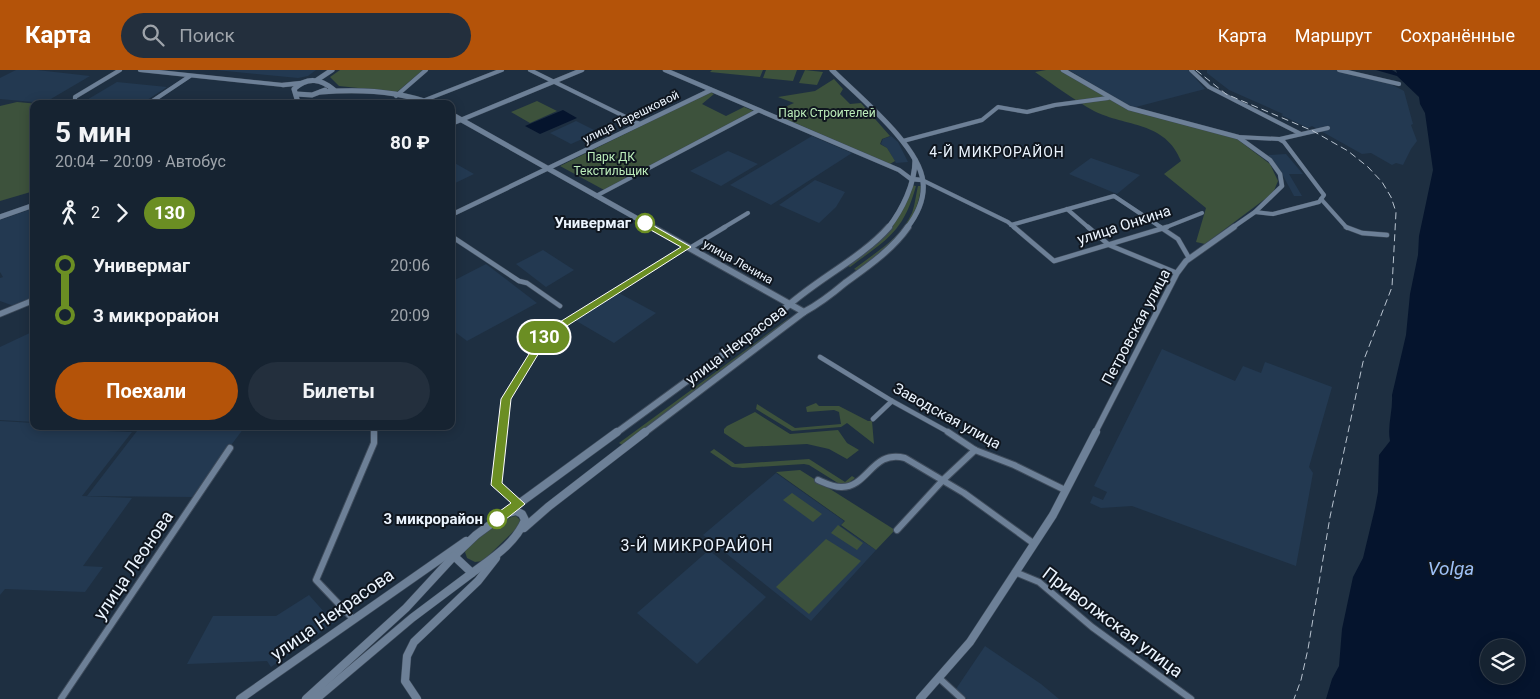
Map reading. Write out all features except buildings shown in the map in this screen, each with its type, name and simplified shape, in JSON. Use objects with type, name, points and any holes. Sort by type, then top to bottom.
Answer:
[{"type":"main road","points":[[293,100],[302,83],[314,80],[332,70]]},
{"type":"main road","points":[[321,92],[327,84],[327,77],[337,70]]},
{"type":"main road","name":"улица Некрасова","points":[[316,699],[435,598],[503,549],[548,507],[730,366],[804,312],[816,306],[885,253],[906,232],[920,206],[924,186],[911,150],[832,70]]},
{"type":"main road","points":[[838,70],[839,77]]},
{"type":"main road","points":[[314,80],[327,84],[334,90]]},
{"type":"main road","points":[[296,94],[309,95],[334,90],[425,100]]},
{"type":"main road","name":"улица Ленина","points":[[455,116],[804,312]]},
{"type":"main road","name":"улица Некрасова","points":[[306,699],[400,614],[476,535],[790,305],[798,296],[866,248],[887,229],[901,210],[915,160]]},
{"type":"main road","points":[[0,217],[30,206]]},
{"type":"main road","points":[[505,514],[516,511],[522,514],[525,520],[522,530]]},
{"type":"main road","points":[[454,556],[472,573]]},
{"type":"street","points":[[76,100],[76,97],[120,70]]},
{"type":"street","points":[[140,70],[283,85],[302,83]]},
{"type":"street","points":[[396,96],[426,70]]},
{"type":"street","points":[[425,100],[502,70]]},
{"type":"street","points":[[530,70],[640,124]]},
{"type":"street","points":[[455,123],[582,70]]},
{"type":"street","points":[[666,70],[902,172],[922,177],[933,187],[1011,225],[1114,196],[1178,239],[1189,258]]},
{"type":"street","name":"Петровская улица","points":[[920,699],[970,642],[1053,515],[1176,273],[1189,258],[1255,212],[1282,186],[1282,179],[1270,160],[1238,137],[1129,108],[1108,98],[1063,70]]},
{"type":"street","points":[[1191,70],[1209,87],[1301,134]]},
{"type":"street","points":[[1339,70],[1399,84]]},
{"type":"street","points":[[154,100],[191,75]]},
{"type":"street","points":[[283,85],[296,94]]},
{"type":"street","name":"улица Терешковой","points":[[455,213],[711,90]]},
{"type":"street","points":[[903,140],[982,120],[998,107],[1027,112],[1108,98]]},
{"type":"street","points":[[596,196],[759,110]]},
{"type":"street","points":[[1238,137],[1279,139],[1328,128]]},
{"type":"street","points":[[1255,212],[1274,214],[1319,202],[1324,195],[1284,142],[1279,139]]},
{"type":"street","points":[[1321,199],[1344,227],[1350,231],[1387,235]]},
{"type":"street","points":[[1067,209],[1109,245],[1176,273]]},
{"type":"street","points":[[520,504],[496,485],[506,399],[545,336],[748,213]]},
{"type":"street","name":"улица Онкина","points":[[1011,225],[1054,262],[1162,229],[1202,213]]},
{"type":"street","points":[[455,239],[518,281],[526,283],[560,306]]},
{"type":"street","points":[[0,314],[30,302]]},
{"type":"street","name":"Заводская улица","points":[[820,357],[892,401],[958,437],[975,450],[1014,465],[1066,490]]},
{"type":"street","points":[[873,420],[892,401]]},
{"type":"street","points":[[354,619],[316,580],[374,443],[374,430]]},
{"type":"street","name":"улица Леонова","points":[[61,699],[230,448]]},
{"type":"street","points":[[897,530],[943,480],[975,450]]},
{"type":"street","points":[[818,480],[838,486],[852,485],[876,463],[892,455],[898,455],[943,480],[1004,519],[1033,543]]},
{"type":"street","name":"улица Некрасова","points":[[240,699],[442,556],[476,535]]},
{"type":"street","points":[[417,699],[405,682],[407,656],[414,642],[478,581],[503,549]]},
{"type":"street","points":[[442,556],[454,556]]},
{"type":"street","name":"Приволжская улица","points":[[1014,572],[1039,582],[1092,627],[1191,699]]},
{"type":"street","points":[[472,573],[478,581]]},
{"type":"street","points":[[939,678],[962,699]]},
{"type":"shaded area","points":[[16,70],[37,70],[90,76],[49,100],[30,100],[30,102],[0,99],[0,78]]},
{"type":"shaded area","points":[[216,70],[316,70],[308,76],[298,78]]},
{"type":"shaded area","points":[[1069,70],[1188,70],[1205,89],[1132,108]]},
{"type":"shaded area","points":[[1207,70],[1337,70],[1385,81],[1404,91],[1413,124],[1411,125],[1417,141],[1403,165],[1396,163],[1392,165],[1371,153],[1362,154],[1312,126],[1308,128],[1281,115],[1283,114],[1229,90],[1207,73]]},
{"type":"shaded area","points":[[117,82],[167,87],[147,100],[87,100]]},
{"type":"shaded area","points":[[576,121],[598,132],[571,144],[550,133]]},
{"type":"shaded area","points":[[812,136],[852,153],[771,205],[730,185]]},
{"type":"shaded area","points":[[891,136],[898,142],[908,162],[896,163],[887,148],[881,144],[883,139]]},
{"type":"shaded area","points":[[728,151],[758,164],[721,186],[690,171]]},
{"type":"shaded area","points":[[1286,154],[1303,174],[1289,174],[1302,196],[1294,196],[1281,172],[1268,155]]},
{"type":"shaded area","points":[[1091,158],[1140,175],[1117,194],[1069,174]]},
{"type":"shaded area","points":[[455,163],[474,174],[455,183]]},
{"type":"shaded area","points":[[815,180],[845,192],[836,207],[819,223],[779,205]]},
{"type":"shaded area","points":[[30,209],[30,299],[14,306],[0,301],[0,278],[3,277],[0,272],[0,220]]},
{"type":"shaded area","points":[[543,250],[574,270],[546,287],[516,264]]},
{"type":"shaded area","points":[[486,264],[537,303],[467,341],[455,332],[455,280]]},
{"type":"shaded area","points":[[617,292],[656,313],[614,343],[573,319]]},
{"type":"shaded area","points":[[30,333],[30,422],[0,420],[0,347]]},
{"type":"shaded area","points":[[1162,349],[1235,381],[1243,366],[1261,373],[1265,362],[1332,387],[1309,467],[1313,473],[1296,566],[1132,506],[1101,508],[1090,503],[1093,496],[1103,500],[1107,492],[1094,486]]},
{"type":"shaded area","points":[[0,421],[30,423],[30,430],[132,432],[82,496],[132,498],[83,566],[103,567],[85,592],[5,589],[0,595]]},
{"type":"shaded area","points":[[110,430],[242,430],[192,497],[87,496],[137,431]]},
{"type":"shaded area","points":[[776,473],[844,521],[840,526],[876,550],[811,621],[703,535]]},
{"type":"shaded area","points":[[709,550],[766,597],[697,664],[637,613]]},
{"type":"shaded area","points":[[309,595],[334,623],[271,667],[267,661],[187,664],[213,616],[276,616]]},
{"type":"shaded area","points":[[985,646],[1041,684],[1059,699],[967,699],[956,689]]},
{"type":"green space","points":[[340,70],[423,70],[397,92],[339,86],[330,77]]},
{"type":"green space","points":[[712,70],[763,70],[760,77],[710,72]]},
{"type":"green space","points":[[766,70],[797,70],[793,81],[763,78]]},
{"type":"green space","points":[[805,70],[823,72],[817,85],[799,83]]},
{"type":"green space","points":[[1062,70],[1128,110],[1237,139],[1270,164],[1278,181],[1273,193],[1205,244],[1196,242],[1206,208],[1164,174],[1181,161],[1174,148],[1155,132],[1094,111],[1035,72]]},
{"type":"green space","name":"Парк Строителей","points":[[834,79],[843,89],[840,94],[850,104],[861,103],[890,136],[882,139],[880,144],[887,148],[895,161],[890,164],[781,117],[791,110],[785,107],[794,103],[778,97],[815,91]]},
{"type":"green space","name":"Парк ДК Текстильщик","points":[[710,92],[714,94],[702,104],[726,116],[744,107],[756,112],[606,191],[560,166]]},
{"type":"green space","points":[[537,101],[557,111],[530,123],[511,112]]},
{"type":"green space","points":[[17,102],[30,103],[30,192],[0,201],[0,106]]},
{"type":"green space","points":[[911,185],[916,186],[911,202],[892,234],[850,267],[845,264],[887,231],[895,222],[902,211]]},
{"type":"green space","points":[[918,186],[921,186],[918,201],[907,225],[880,253],[858,271],[854,269],[887,244],[901,230],[912,213]]},
{"type":"green space","points":[[789,318],[791,319],[622,445],[619,443]]},
{"type":"green space","points":[[816,403],[819,406],[839,406],[868,421],[872,421],[874,444],[847,423],[841,427],[792,431],[756,409],[757,404],[795,428],[841,424],[839,412],[834,410],[807,412],[806,407]]},
{"type":"green space","points":[[755,412],[790,434],[838,430],[847,443],[859,450],[847,459],[829,449],[807,444],[745,447],[724,433],[724,429],[727,426]]},
{"type":"green space","points":[[714,449],[735,464],[809,459],[845,482],[852,476],[855,478],[847,484],[841,485],[809,465],[804,464],[732,467],[710,452]]},
{"type":"green space","points":[[800,470],[895,530],[876,550],[841,525],[845,521],[776,472]]},
{"type":"green space","points":[[792,493],[822,514],[813,522],[783,500]]},
{"type":"green space","points":[[516,516],[520,520],[518,527],[483,561],[475,562],[467,558],[465,552],[480,536],[504,520]]},
{"type":"green space","points":[[838,525],[863,543],[857,550],[831,533]]},
{"type":"green space","points":[[826,539],[861,561],[809,614],[776,587]]},
{"type":"water","name":"Volga","points":[[1376,70],[1392,70],[1397,73],[1396,70],[1540,70],[1540,699],[1326,699],[1332,679],[1339,666],[1342,629],[1353,577],[1363,558],[1375,508],[1378,492],[1379,455],[1390,441],[1392,395],[1406,335],[1419,236],[1433,170],[1425,113],[1420,104],[1419,97],[1397,76]]},
{"type":"water","points":[[563,110],[577,118],[540,134],[525,126]]},
{"type":"railway","points":[[1196,70],[1226,94],[1313,131],[1348,151],[1368,167],[1382,182],[1391,197],[1396,212],[1392,287],[1363,362],[1330,517],[1308,649],[1301,680],[1294,699]]},
{"type":"bus line","name":"130","points":[[497,519],[520,504],[497,488],[496,485],[506,399],[545,336],[687,247],[645,223]]},
{"type":"place","name":"Универмаг","points":[[645,223]]},
{"type":"place","name":"3 микрорайон","points":[[497,519]]},
{"type":"district","name":"4-Й МИКРОРАЙОН","points":[[997,152]]},
{"type":"district","name":"3-Й МИКРОРАЙОН","points":[[697,545]]}]
